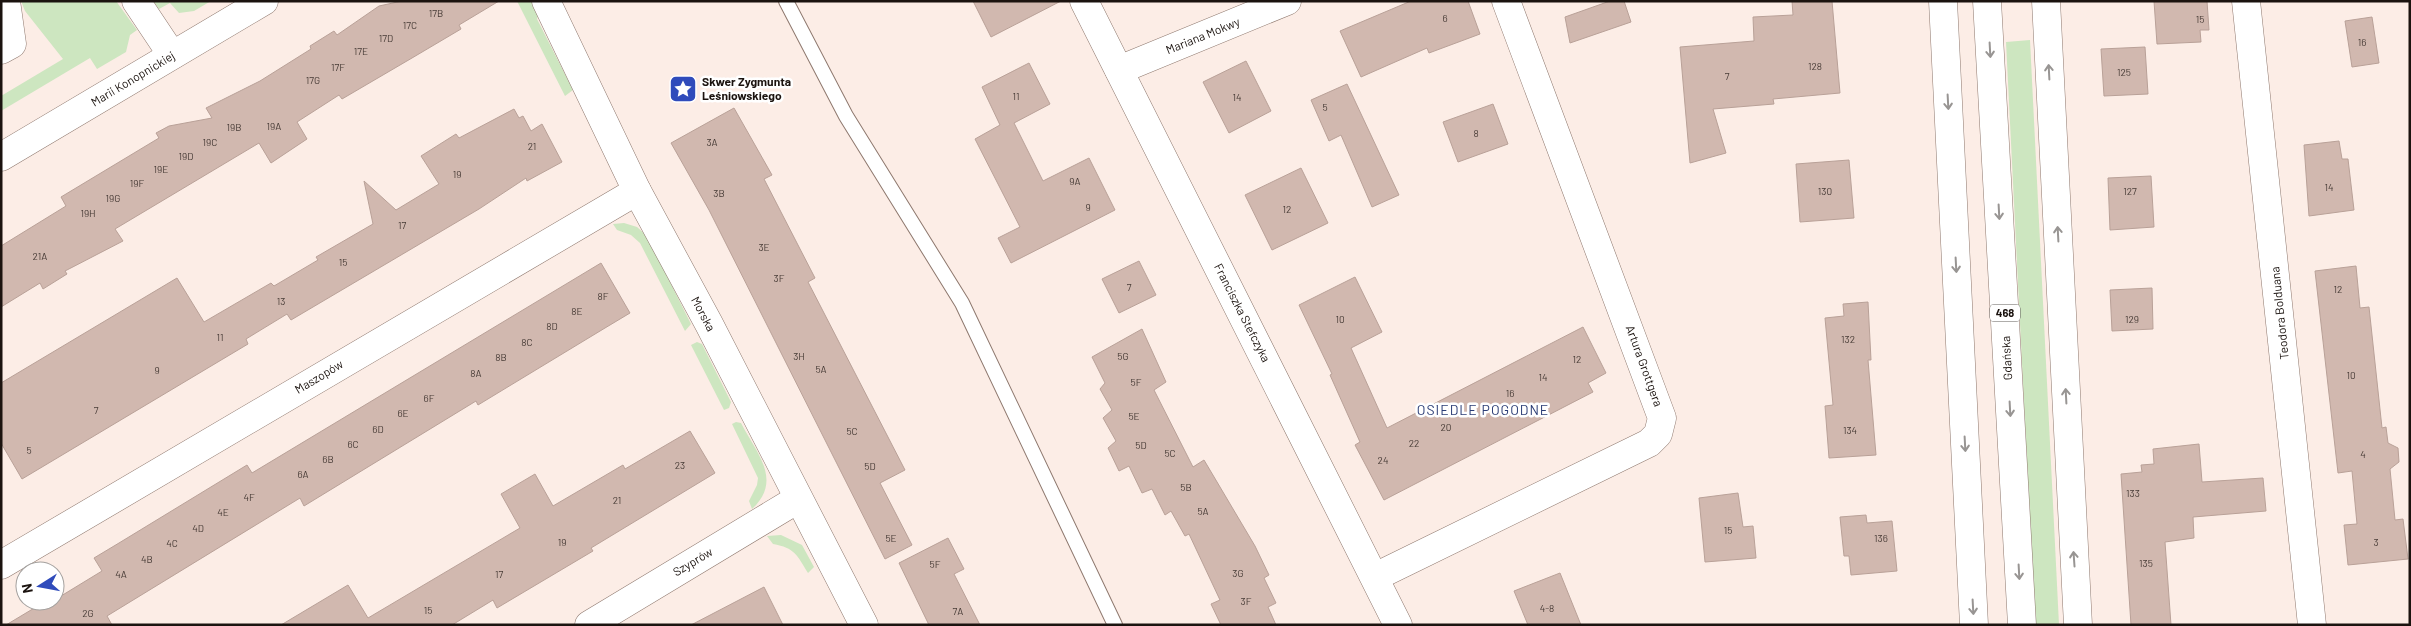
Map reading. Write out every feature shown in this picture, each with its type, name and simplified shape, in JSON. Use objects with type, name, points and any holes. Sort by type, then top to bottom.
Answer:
[{"type":"street","points":[[1,50],[12,44],[6,1]]},
{"type":"street","points":[[136,1],[172,55]]},
{"type":"street","name":"Marii Konopnickiej","points":[[1,157],[264,1]]},
{"type":"street","name":"Morska","points":[[546,1],[637,191],[709,324],[864,625]]},
{"type":"street","name":"Franciszka Stefczyka","points":[[1084,1],[1398,625]]},
{"type":"street","name":"Mariana Mokwy","points":[[1119,70],[1287,1]]},
{"type":"street","name":"Artura Grottgera","points":[[1375,577],[1649,443],[1658,434],[1662,418],[1506,1]]},
{"type":"street","points":[[1943,1],[1974,625]]},
{"type":"street","name":"Gdańska","points":[[1988,1],[2022,625]]},
{"type":"street","points":[[2046,1],[2078,625]]},
{"type":"street","name":"Teodora Bolduana","points":[[2246,1],[2312,625]]},
{"type":"street","name":"Maszopów","points":[[1,565],[637,191]]},
{"type":"street","name":"Szyprów","points":[[589,625],[798,499]]},
{"type":"lane","points":[[786,1],[846,116],[962,304],[1114,625]]},
{"type":"green space","points":[[21,1],[116,1],[137,30],[130,35],[126,52],[97,69],[90,58],[1,111],[1,96],[63,59],[25,11]]},
{"type":"green space","points":[[153,1],[211,1],[194,11],[179,13],[170,3],[159,9]]},
{"type":"green space","points":[[517,1],[530,1],[541,6],[537,19],[573,90],[565,96]]},
{"type":"green space","points":[[2030,40],[2059,625],[2035,625],[2006,42]]},
{"type":"green space","points":[[624,223],[637,227],[647,236],[691,324],[685,331],[640,243],[631,235],[617,230],[613,224]]},
{"type":"green space","points":[[697,342],[702,344],[731,402],[729,408],[724,410],[691,345]]},
{"type":"green space","points":[[736,422],[741,423],[760,456],[766,477],[766,488],[752,509],[749,501],[757,485],[758,478],[732,424]]},
{"type":"green space","points":[[781,535],[802,545],[814,567],[808,573],[795,553],[773,544],[767,536]]},
{"type":"building","points":[[402,1],[499,1],[459,25],[461,29],[342,99],[339,95],[297,122],[307,139],[271,163],[259,143],[115,229],[123,241],[65,271],[67,274],[43,289],[40,283],[1,307],[1,246],[66,206],[61,197],[159,138],[156,133],[169,126],[212,118],[206,108],[260,81],[311,49],[310,46],[334,31],[337,35],[379,6]]},
{"type":"building","points":[[973,1],[1061,1],[991,37]]},
{"type":"building","points":[[1411,1],[1468,1],[1480,34],[1429,53],[1427,48],[1361,77],[1340,31]]},
{"type":"building","points":[[1610,1],[1624,1],[1631,22],[1570,43],[1565,17]]},
{"type":"building","points":[[1792,1],[1832,1],[1840,93],[1773,99],[1774,104],[1713,109],[1726,153],[1690,163],[1680,47],[1754,41],[1753,17],[1793,15]]},
{"type":"building","points":[[2154,1],[2207,1],[2209,30],[2200,30],[2201,42],[2157,44]]},
{"type":"building","points":[[2372,17],[2379,63],[2352,67],[2345,21]]},
{"type":"building","points":[[2145,47],[2148,94],[2104,96],[2101,49]]},
{"type":"building","points":[[1246,61],[1271,111],[1229,133],[1203,82]]},
{"type":"building","points":[[1029,63],[1050,104],[1014,123],[1043,181],[1089,158],[1115,210],[1011,263],[998,238],[1020,227],[975,139],[1000,125],[982,87]]},
{"type":"building","points":[[1347,84],[1399,195],[1372,207],[1341,135],[1329,141],[1311,100]]},
{"type":"building","points":[[1493,104],[1508,144],[1458,162],[1443,122]]},
{"type":"building","points":[[734,108],[772,175],[764,179],[815,278],[808,282],[905,470],[880,483],[912,545],[885,559],[709,210],[671,143]]},
{"type":"building","points":[[514,109],[519,118],[523,116],[531,131],[542,124],[562,162],[527,181],[526,178],[479,209],[291,320],[287,314],[246,339],[248,344],[22,479],[1,443],[1,383],[177,278],[204,322],[271,283],[274,286],[318,260],[316,257],[373,224],[364,181],[396,210],[439,184],[421,156],[456,134],[459,138]]},
{"type":"building","points":[[2339,141],[2342,159],[2348,159],[2354,210],[2309,216],[2304,145]]},
{"type":"building","points":[[1849,160],[1854,218],[1800,222],[1796,164]]},
{"type":"building","points":[[1301,168],[1328,223],[1272,250],[1245,195]]},
{"type":"building","points":[[2151,176],[2154,227],[2110,230],[2108,178]]},
{"type":"building","points":[[1139,261],[1156,295],[1119,313],[1102,279]]},
{"type":"building","points":[[601,263],[630,313],[478,405],[476,401],[304,506],[300,498],[107,616],[112,625],[6,625],[29,611],[65,611],[65,594],[102,571],[94,558],[247,465],[252,473]]},
{"type":"building","points":[[2356,266],[2360,308],[2369,307],[2382,428],[2386,427],[2388,443],[2398,448],[2399,462],[2390,469],[2395,520],[2403,519],[2408,559],[2348,565],[2344,525],[2357,524],[2352,471],[2338,473],[2315,271]]},
{"type":"building","points":[[1355,277],[1382,332],[1351,348],[1387,428],[1583,327],[1606,373],[1588,383],[1593,392],[1384,500],[1355,445],[1360,442],[1330,375],[1332,374],[1299,305]]},
{"type":"building","points":[[2152,288],[2153,329],[2112,331],[2110,290]]},
{"type":"building","points":[[1868,302],[1871,360],[1868,360],[1876,455],[1829,458],[1825,406],[1833,405],[1825,318],[1844,316],[1843,304]]},
{"type":"building","points":[[1142,329],[1166,382],[1154,390],[1193,467],[1204,460],[1255,546],[1269,575],[1264,578],[1276,603],[1268,607],[1276,625],[1221,625],[1211,604],[1220,600],[1189,534],[1185,536],[1171,511],[1165,515],[1152,489],[1142,493],[1129,466],[1119,471],[1108,448],[1116,441],[1103,418],[1112,410],[1100,389],[1105,383],[1092,357]]},
{"type":"building","points":[[690,431],[715,473],[591,548],[593,551],[497,608],[493,600],[452,625],[281,625],[348,585],[368,618],[520,528],[501,494],[535,474],[553,506],[623,465],[625,469]]},
{"type":"building","points":[[2199,444],[2202,482],[2263,478],[2266,511],[2193,517],[2194,538],[2165,542],[2171,625],[2131,625],[2121,474],[2142,472],[2141,465],[2154,464],[2153,449]]},
{"type":"building","points":[[1738,493],[1743,527],[1753,526],[1756,558],[1705,562],[1699,498]]},
{"type":"building","points":[[1866,515],[1867,523],[1892,521],[1897,571],[1851,575],[1849,556],[1844,556],[1840,517]]},
{"type":"building","points":[[948,538],[964,569],[954,574],[980,625],[929,625],[899,563]]},
{"type":"building","points":[[1560,573],[1581,625],[1528,625],[1514,591]]},
{"type":"building","points":[[764,587],[783,625],[691,625]]},
{"type":"place","name":"Skwer Zygmunta Leśniowskiego","points":[[683,89]]},
{"type":"district","name":"OSIEDLE POGODNE","points":[[1483,410]]}]
